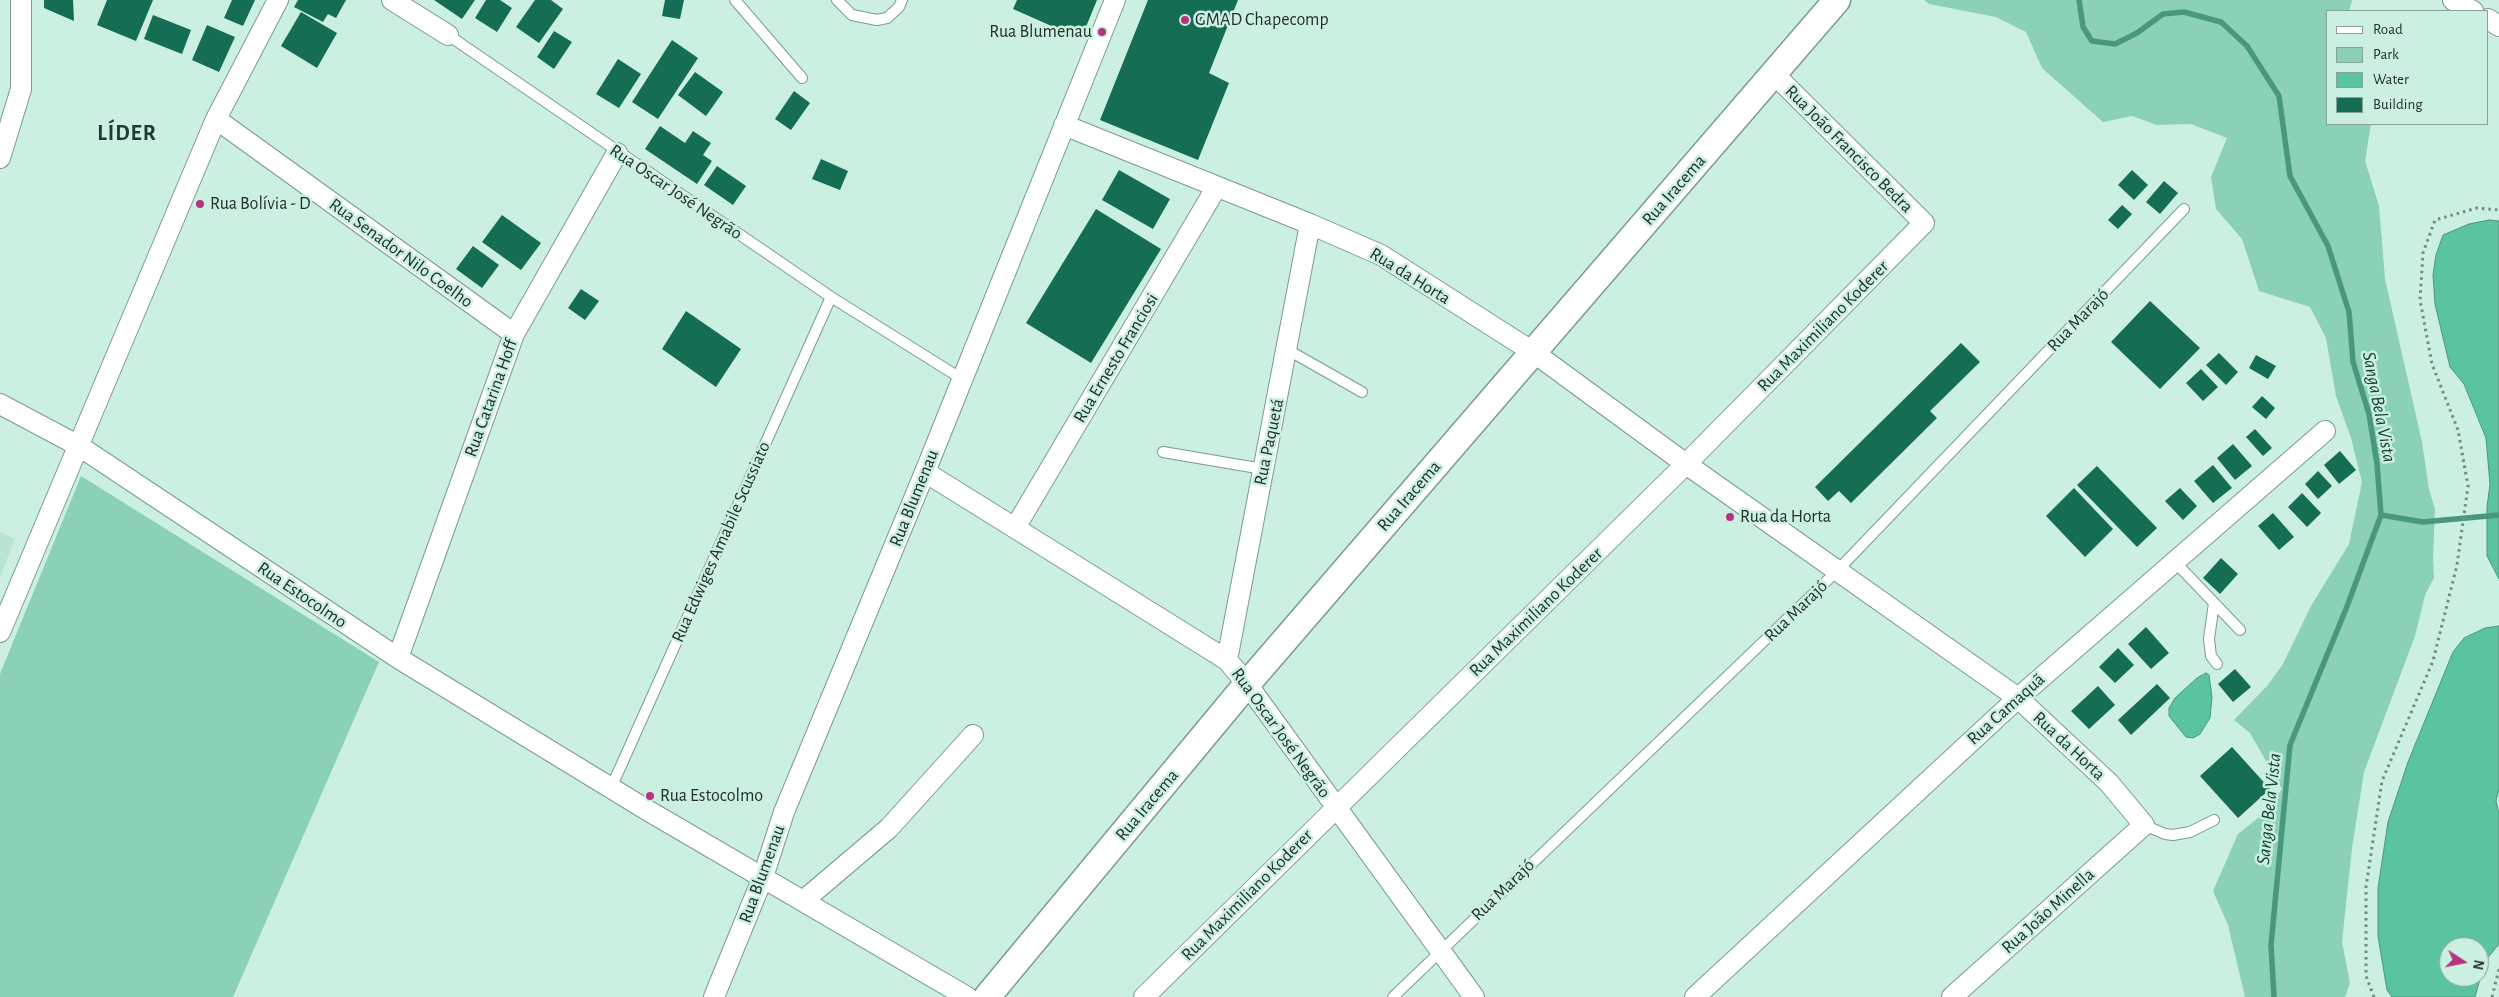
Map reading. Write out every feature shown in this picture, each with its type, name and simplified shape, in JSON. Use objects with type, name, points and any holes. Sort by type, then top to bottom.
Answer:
[{"type":"street","points":[[0,158],[21,89],[21,0]]},
{"type":"street","points":[[0,632],[216,119],[278,0]]},
{"type":"street","name":"Rua Oscar José Negrão","points":[[392,0],[448,35]]},
{"type":"street","name":"Rua Blumenau","points":[[714,997],[763,877],[784,812],[925,472],[1116,0]]},
{"type":"street","name":"Rua Iracema","points":[[987,997],[1247,684],[1775,75],[1837,0]]},
{"type":"street","points":[[2453,0],[2471,10]]},
{"type":"street","name":"Rua João Francisco Bedra","points":[[1775,75],[1924,223]]},
{"type":"street","name":"Rua Senador Nilo Coelho","points":[[216,119],[514,334]]},
{"type":"street","name":"Rua da Horta","points":[[1064,125],[1216,188],[1310,224],[1381,255],[1533,352],[1686,464],[2018,698],[2109,783],[2144,825]]},
{"type":"street","name":"Rua Catarina Hoff","points":[[398,658],[514,334],[617,153]]},
{"type":"street","name":"Rua Ernesto Franciosi","points":[[1015,528],[1216,188]]},
{"type":"street","name":"Rua Maximiliano Koderer","points":[[1144,997],[1686,464],[1924,223]]},
{"type":"street","name":"Rua Paquetá","points":[[1227,660],[1288,350],[1310,224]]},
{"type":"street","name":"Rua Estocolmo","points":[[0,404],[79,446],[398,658],[612,788],[968,997]]},
{"type":"street","name":"Rua Camaquã","points":[[1695,997],[2018,698],[2326,431]]},
{"type":"street","name":"Rua Oscar José Negrão","points":[[925,472],[1227,660],[1247,684],[1474,997]]},
{"type":"street","points":[[803,901],[888,828],[973,735]]},
{"type":"street","name":"Rua João Minella","points":[[1952,997],[2144,825]]},
{"type":"lane","points":[[735,0],[802,78]]},
{"type":"lane","points":[[837,0],[852,15],[877,20],[887,18],[899,7],[902,0]]},
{"type":"lane","name":"Rua Oscar José Negrão","points":[[448,35],[617,153],[831,297],[962,379]]},
{"type":"lane","name":"Rua Marajó","points":[[1393,997],[1838,571],[2184,209]]},
{"type":"lane","name":"Rua Edwiges Amabile Scussiato","points":[[612,788],[831,297]]},
{"type":"lane","points":[[1288,350],[1362,392]]},
{"type":"lane","points":[[1164,452],[1263,470]]},
{"type":"lane","points":[[2174,562],[2240,630]]},
{"type":"lane","points":[[2214,603],[2209,639],[2211,656],[2217,664]]},
{"type":"lane","points":[[2144,825],[2165,834],[2173,835],[2190,832],[2214,820]]},
{"type":"path","points":[[2374,997],[2366,976],[2366,887],[2382,781],[2433,662],[2457,564],[2468,486],[2458,430],[2432,364],[2420,300],[2423,253],[2435,220],[2476,208],[2499,210]]},
{"type":"path","points":[[2492,997],[2499,969]]},
{"type":"shaded area","points":[[0,532],[15,539],[0,577]]},
{"type":"green space","points":[[1924,0],[2352,0],[2349,10],[2326,10],[2326,125],[2371,125],[2365,161],[2379,206],[2385,279],[2422,442],[2429,489],[2435,509],[2434,578],[2425,595],[2415,636],[2364,772],[2352,848],[2342,942],[2350,983],[2345,997],[2245,997],[2228,925],[2213,891],[2238,834],[2267,811],[2282,789],[2250,733],[2234,720],[2267,686],[2283,664],[2311,606],[2349,544],[2362,482],[2351,438],[2336,396],[2326,338],[2310,307],[2259,291],[2242,239],[2216,209],[2211,177],[2227,138],[2191,124],[2157,125],[2132,116],[2103,122],[2042,68],[2026,32],[1996,17],[1929,4]]},
{"type":"green space","points":[[81,476],[379,662],[233,997],[0,997],[0,674]]},
{"type":"water","points":[[2489,220],[2499,221],[2499,579],[2487,556],[2487,507],[2490,484],[2486,438],[2464,384],[2450,367],[2435,304],[2433,275],[2436,255],[2443,235],[2469,224]]},
{"type":"water","points":[[2499,626],[2499,789],[2496,801],[2499,814],[2499,944],[2489,956],[2489,937],[2439,937],[2439,987],[2478,987],[2475,997],[2392,997],[2387,990],[2378,936],[2378,888],[2388,822],[2408,762],[2453,652],[2464,638],[2485,628]]},
{"type":"water","points":[[2206,673],[2209,675],[2212,697],[2210,718],[2200,734],[2193,738],[2186,737],[2169,716],[2169,708],[2175,698],[2197,678]]},
{"type":"building","points":[[44,0],[73,0],[74,21],[44,8]]},
{"type":"building","points":[[107,0],[153,0],[136,41],[97,25]]},
{"type":"building","points":[[232,0],[255,0],[243,26],[224,18]]},
{"type":"building","points":[[298,0],[346,0],[336,18],[328,14],[323,22],[294,7]]},
{"type":"building","points":[[434,0],[475,0],[462,19]]},
{"type":"building","points":[[486,0],[500,0],[512,8],[497,32],[475,18]]},
{"type":"building","points":[[535,0],[551,0],[563,9],[539,43],[516,27]]},
{"type":"building","points":[[665,0],[684,0],[680,19],[662,16]]},
{"type":"building","points":[[1017,0],[1097,0],[1081,39],[1013,9]]},
{"type":"building","points":[[1148,0],[1238,0],[1209,73],[1229,83],[1198,160],[1100,120]]},
{"type":"building","points":[[301,12],[337,33],[317,68],[281,46]]},
{"type":"building","points":[[153,15],[191,30],[182,54],[144,39]]},
{"type":"building","points":[[207,25],[235,37],[219,72],[192,60]]},
{"type":"building","points":[[554,31],[572,42],[554,69],[537,57]]},
{"type":"building","points":[[672,40],[698,58],[658,119],[632,102]]},
{"type":"building","points":[[618,59],[641,74],[619,108],[596,94]]},
{"type":"building","points":[[695,72],[723,92],[706,116],[678,95]]},
{"type":"building","points":[[794,91],[810,103],[791,130],[775,119]]},
{"type":"building","points":[[660,126],[685,143],[693,131],[711,143],[703,155],[712,161],[697,184],[645,149]]},
{"type":"building","points":[[821,159],[848,171],[840,190],[812,179]]},
{"type":"building","points":[[717,166],[746,186],[733,205],[704,185]]},
{"type":"building","points":[[1119,170],[1170,199],[1153,229],[1102,200]]},
{"type":"building","points":[[2132,170],[2148,185],[2134,200],[2118,185]]},
{"type":"building","points":[[2164,181],[2178,193],[2160,214],[2146,202]]},
{"type":"building","points":[[2122,205],[2132,214],[2118,229],[2108,220]]},
{"type":"building","points":[[1096,209],[1161,249],[1091,363],[1026,323]]},
{"type":"building","points":[[502,215],[541,243],[521,270],[482,242]]},
{"type":"building","points":[[473,246],[499,265],[482,288],[456,269]]},
{"type":"building","points":[[581,289],[599,301],[585,320],[568,308]]},
{"type":"building","points":[[2150,301],[2200,348],[2160,389],[2111,342]]},
{"type":"building","points":[[686,311],[741,349],[716,387],[662,349]]},
{"type":"building","points":[[1961,343],[1980,362],[1930,411],[1937,418],[1851,503],[1839,491],[1828,501],[1815,487]]},
{"type":"building","points":[[2219,353],[2238,372],[2226,385],[2206,365]]},
{"type":"building","points":[[2256,355],[2276,366],[2268,379],[2249,368]]},
{"type":"building","points":[[2201,369],[2218,387],[2203,401],[2186,383]]},
{"type":"building","points":[[2262,396],[2275,408],[2266,419],[2252,407]]},
{"type":"building","points":[[2255,429],[2272,448],[2263,456],[2246,437]]},
{"type":"building","points":[[2233,444],[2252,466],[2235,480],[2217,458]]},
{"type":"building","points":[[2340,451],[2356,470],[2339,484],[2324,465]]},
{"type":"building","points":[[2213,465],[2232,488],[2213,503],[2194,481]]},
{"type":"building","points":[[2097,466],[2157,528],[2137,547],[2077,485]]},
{"type":"building","points":[[2318,471],[2332,486],[2318,499],[2305,484]]},
{"type":"building","points":[[2074,488],[2113,529],[2085,557],[2046,516]]},
{"type":"building","points":[[2180,488],[2197,506],[2183,520],[2165,501]]},
{"type":"building","points":[[2302,493],[2321,513],[2307,527],[2288,507]]},
{"type":"building","points":[[2273,513],[2294,537],[2279,550],[2258,526]]},
{"type":"building","points":[[2221,558],[2238,574],[2220,594],[2203,578]]},
{"type":"building","points":[[2146,627],[2169,653],[2151,669],[2128,644]]},
{"type":"building","points":[[2118,648],[2134,665],[2115,683],[2099,667]]},
{"type":"building","points":[[2235,669],[2251,687],[2233,702],[2218,684]]},
{"type":"building","points":[[2157,684],[2170,698],[2131,735],[2118,720]]},
{"type":"building","points":[[2098,686],[2115,705],[2089,729],[2071,711]]},
{"type":"building","points":[[2232,747],[2270,789],[2238,818],[2200,776]]},
{"type":"waterway","name":"Sanga Bela Vista","points":[[2079,0],[2083,27],[2092,41],[2115,44],[2137,33],[2163,14],[2184,12],[2221,22],[2247,46],[2279,96],[2290,176],[2328,246],[2349,312],[2353,362],[2369,414],[2377,464],[2381,515],[2346,609],[2290,745],[2271,945],[2274,997]]},
{"type":"waterway","points":[[2381,515],[2423,522],[2499,515]]},
{"type":"place","name":"GMAD Chapecomp","points":[[1185,20]]},
{"type":"place","name":"Rua Blumenau","points":[[1102,32]]},
{"type":"place","name":"Rua Bolívia - D","points":[[200,204]]},
{"type":"place","name":"Rua da Horta","points":[[1730,517]]},
{"type":"place","name":"Rua Estocolmo","points":[[650,796]]},
{"type":"district","name":"LÍDER","points":[[127,133]]}]
